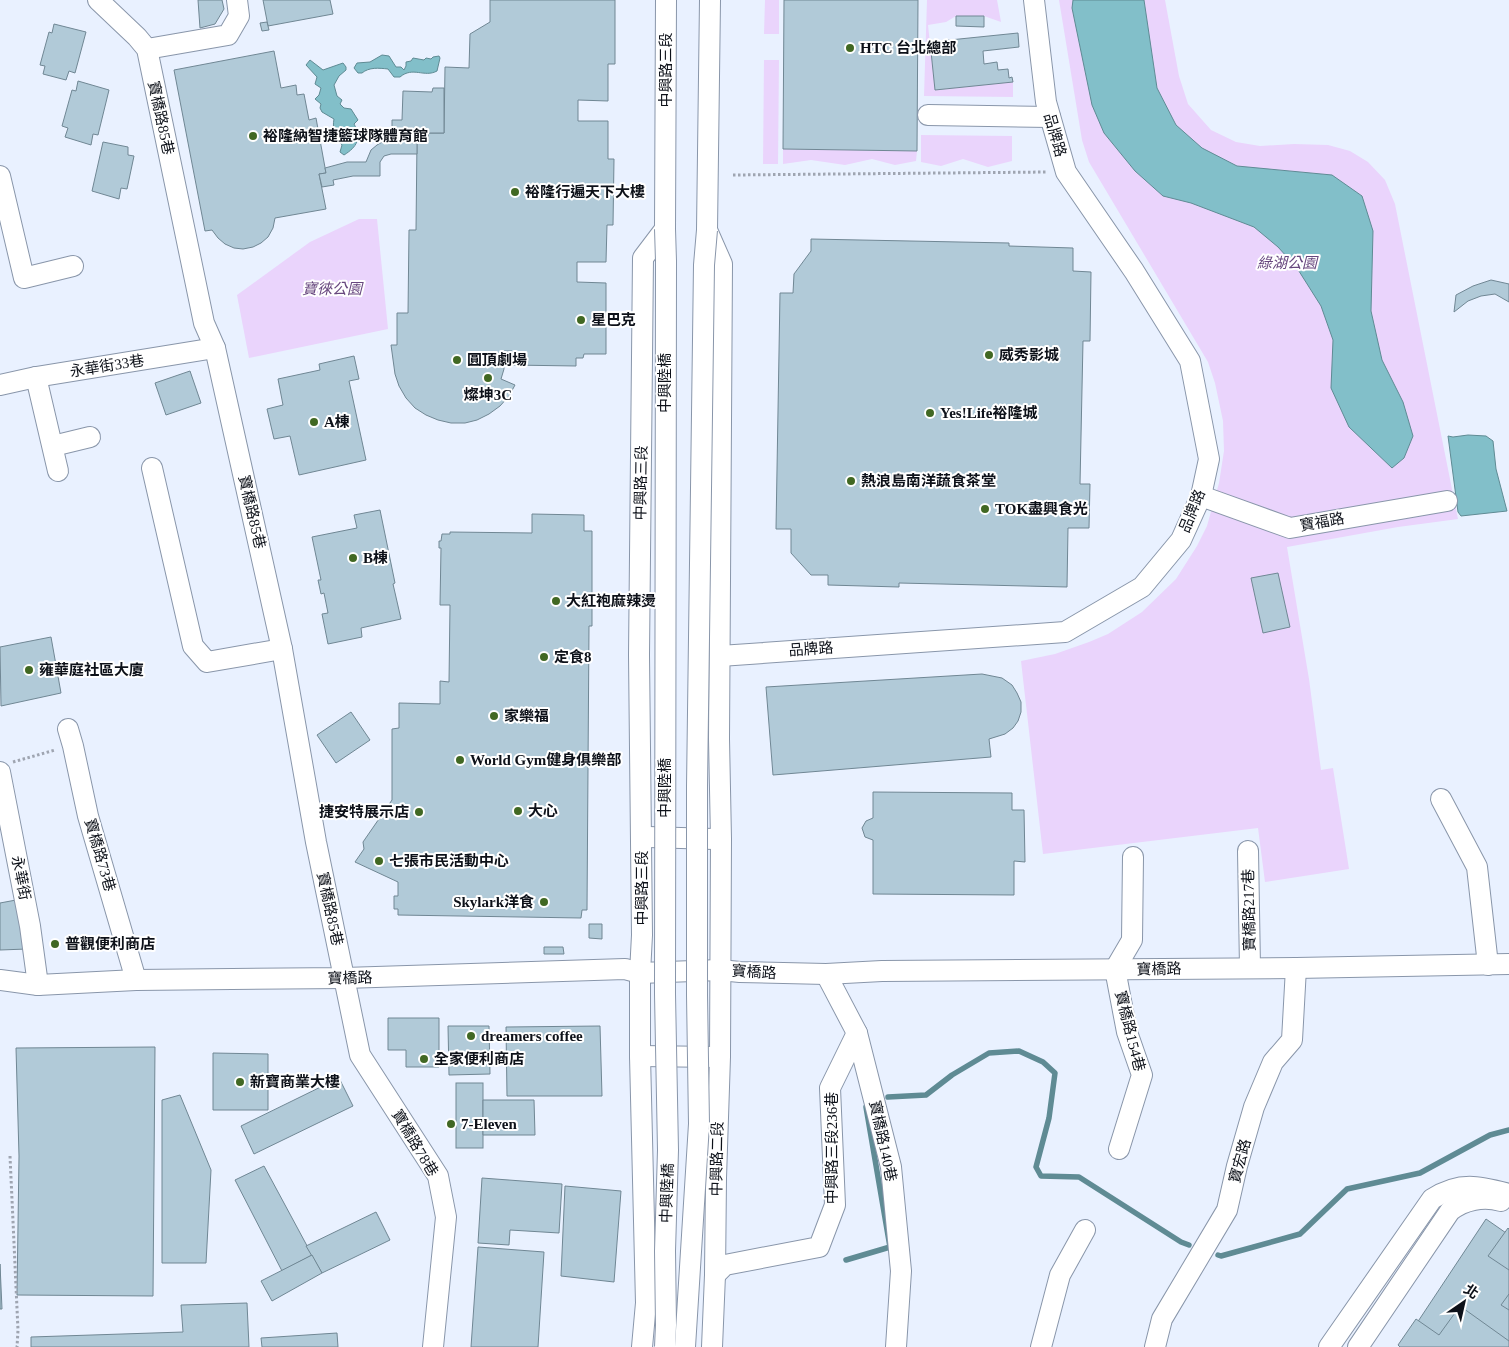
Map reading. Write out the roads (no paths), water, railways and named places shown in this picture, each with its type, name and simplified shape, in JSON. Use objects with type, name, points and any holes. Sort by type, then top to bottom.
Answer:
[{"type":"street","points":[[98,0],[147,49],[228,35],[239,16],[237,0]]},
{"type":"street","name":"中興路三段","points":[[640,973],[642,935],[639,655],[643,258],[665,229],[666,0]]},
{"type":"street","points":[[710,0],[707,230],[722,264],[719,739],[722,840],[720,970]]},
{"type":"street","name":"品牌路","points":[[720,656],[1065,632],[1142,587],[1181,540],[1201,496],[1209,460],[1190,361],[1134,271],[1066,172],[1046,102],[1034,0]]},
{"type":"street","name":"寶橋路85巷","points":[[147,49],[204,323],[215,348],[282,649],[316,842],[344,978]]},
{"type":"street","points":[[928,115],[1050,117]]},
{"type":"street","points":[[0,176],[24,278],[73,266]]},
{"type":"street","name":"中興陸橋","points":[[665,229],[665,994],[668,1150],[665,1347]]},
{"type":"street","name":"中興陸橋","points":[[686,1347],[699,1124],[697,797],[704,265],[707,230]]},
{"type":"street","name":"永華街33巷","points":[[0,384],[215,348]]},
{"type":"street","points":[[36,377],[58,471]]},
{"type":"street","points":[[53,446],[90,437]]},
{"type":"street","points":[[152,468],[193,646],[207,662],[282,649]]},
{"type":"street","name":"寶福路","points":[[1201,496],[1290,528],[1447,501]]},
{"type":"street","name":"寶橋路73巷","points":[[70,737],[88,816],[136,980]]},
{"type":"street","name":"永華街","points":[[5,767],[38,985]]},
{"type":"street","points":[[1441,799],[1477,867],[1488,964]]},
{"type":"street","points":[[641,837],[722,840]]},
{"type":"street","name":"寶橋路217巷","points":[[1248,851],[1250,968]]},
{"type":"street","points":[[1115,969],[1132,940],[1133,856]]},
{"type":"street","name":"寶橋路","points":[[0,980],[38,985],[136,980],[344,978],[625,969],[640,973],[720,970],[826,974],[882,971],[1296,968],[1509,964]]},
{"type":"street","name":"寶宏路","points":[[1155,1347],[1162,1319],[1227,1210],[1254,1107],[1273,1062],[1292,1040],[1296,968]]},
{"type":"street","name":"寶橋路154巷","points":[[1115,969],[1128,1032],[1142,1075],[1119,1148]]},
{"type":"street","name":"中興路二段","points":[[712,1347],[720,1057],[720,970]]},
{"type":"street","points":[[640,973],[640,1056],[646,1303],[642,1347]]},
{"type":"street","name":"寶橋路140巷","points":[[826,974],[858,1033],[892,1167],[901,1272],[896,1347]]},
{"type":"street","name":"寶橋路78巷","points":[[344,978],[360,1055],[438,1176],[446,1217],[433,1347]]},
{"type":"street","name":"中興路三段236巷","points":[[715,1275],[725,1265],[819,1247],[835,1205],[830,1088],[858,1033]]},
{"type":"street","points":[[640,1056],[720,1057]]},
{"type":"street","points":[[1329,1347],[1432,1199],[1451,1189],[1467,1186],[1481,1187],[1509,1194]]},
{"type":"street","points":[[1358,1347],[1450,1211],[1465,1202],[1476,1200],[1496,1200],[1509,1203]]},
{"type":"street","points":[[1041,1347],[1060,1275],[1085,1230]]},
{"type":"water","points":[[1073,0],[1144,0],[1157,88],[1176,125],[1202,148],[1237,166],[1332,175],[1362,196],[1373,231],[1371,311],[1382,360],[1403,402],[1413,436],[1404,458],[1392,468],[1349,427],[1331,388],[1333,340],[1321,306],[1297,268],[1278,247],[1254,227],[1191,203],[1163,196],[1135,171],[1104,133],[1092,105],[1072,8]]},
{"type":"water","points":[[382,55],[389,56],[396,67],[401,67],[404,70],[406,62],[411,61],[413,58],[424,60],[439,56],[440,58],[437,71],[432,73],[409,72],[400,77],[394,77],[388,69],[374,68],[358,73],[354,68],[357,63],[370,62]]},
{"type":"water","points":[[310,60],[323,70],[343,63],[346,67],[346,70],[339,76],[334,85],[337,96],[342,100],[340,104],[344,108],[351,109],[358,120],[354,124],[358,138],[352,149],[344,155],[340,152],[342,145],[335,133],[334,119],[322,112],[321,104],[315,99],[319,95],[321,88],[315,84],[317,77],[306,65]]},
{"type":"water","points":[[1448,436],[1486,436],[1493,441],[1496,469],[1507,511],[1461,516],[1458,512]]},
{"type":"waterway","points":[[888,1097],[926,1095],[952,1075],[989,1053],[1019,1051],[1043,1062],[1055,1073],[1049,1118],[1036,1167],[1041,1176],[1079,1177],[1181,1242],[1189,1245]]},
{"type":"waterway","points":[[846,1260],[890,1247],[866,1107]]},
{"type":"waterway","points":[[1218,1255],[1221,1256],[1300,1234],[1347,1189],[1420,1173],[1490,1135],[1509,1130]]},
{"type":"place","name":"HTC 台北總部","points":[[850,48]]},
{"type":"place","name":"裕隆納智捷籃球隊體育館","points":[[253,136]]},
{"type":"place","name":"裕隆行遍天下大樓","points":[[515,192]]},
{"type":"place","name":"星巴克","points":[[581,320]]},
{"type":"place","name":"威秀影城","points":[[989,355]]},
{"type":"place","name":"圓頂劇場","points":[[457,360]]},
{"type":"place","name":"燦坤3C","points":[[488,378]]},
{"type":"place","name":"Yes!Life裕隆城","points":[[930,413]]},
{"type":"place","name":"A棟","points":[[314,422]]},
{"type":"place","name":"熱浪島南洋蔬食茶堂","points":[[851,481]]},
{"type":"place","name":"TOK盡興食光","points":[[985,509]]},
{"type":"place","name":"B棟","points":[[353,558]]},
{"type":"place","name":"大紅袍麻辣燙","points":[[556,601]]},
{"type":"place","name":"定食8","points":[[544,657]]},
{"type":"place","name":"雍華庭社區大廈","points":[[29,670]]},
{"type":"place","name":"家樂福","points":[[494,716]]},
{"type":"place","name":"World Gym健身俱樂部","points":[[460,760]]},
{"type":"place","name":"大心","points":[[518,811]]},
{"type":"place","name":"捷安特展示店","points":[[419,812]]},
{"type":"place","name":"七張市民活動中心","points":[[379,861]]},
{"type":"place","name":"Skylark洋食","points":[[544,902]]},
{"type":"place","name":"普觀便利商店","points":[[55,944]]},
{"type":"place","name":"dreamers coffee","points":[[471,1036]]},
{"type":"place","name":"全家便利商店","points":[[424,1059]]},
{"type":"place","name":"新寶商業大樓","points":[[240,1082]]},
{"type":"place","name":"7-Eleven","points":[[451,1124]]},
{"type":"park label","name":"綠湖公園","points":[[1287,263]]},
{"type":"park label","name":"寶徠公園","points":[[332,289]]}]
